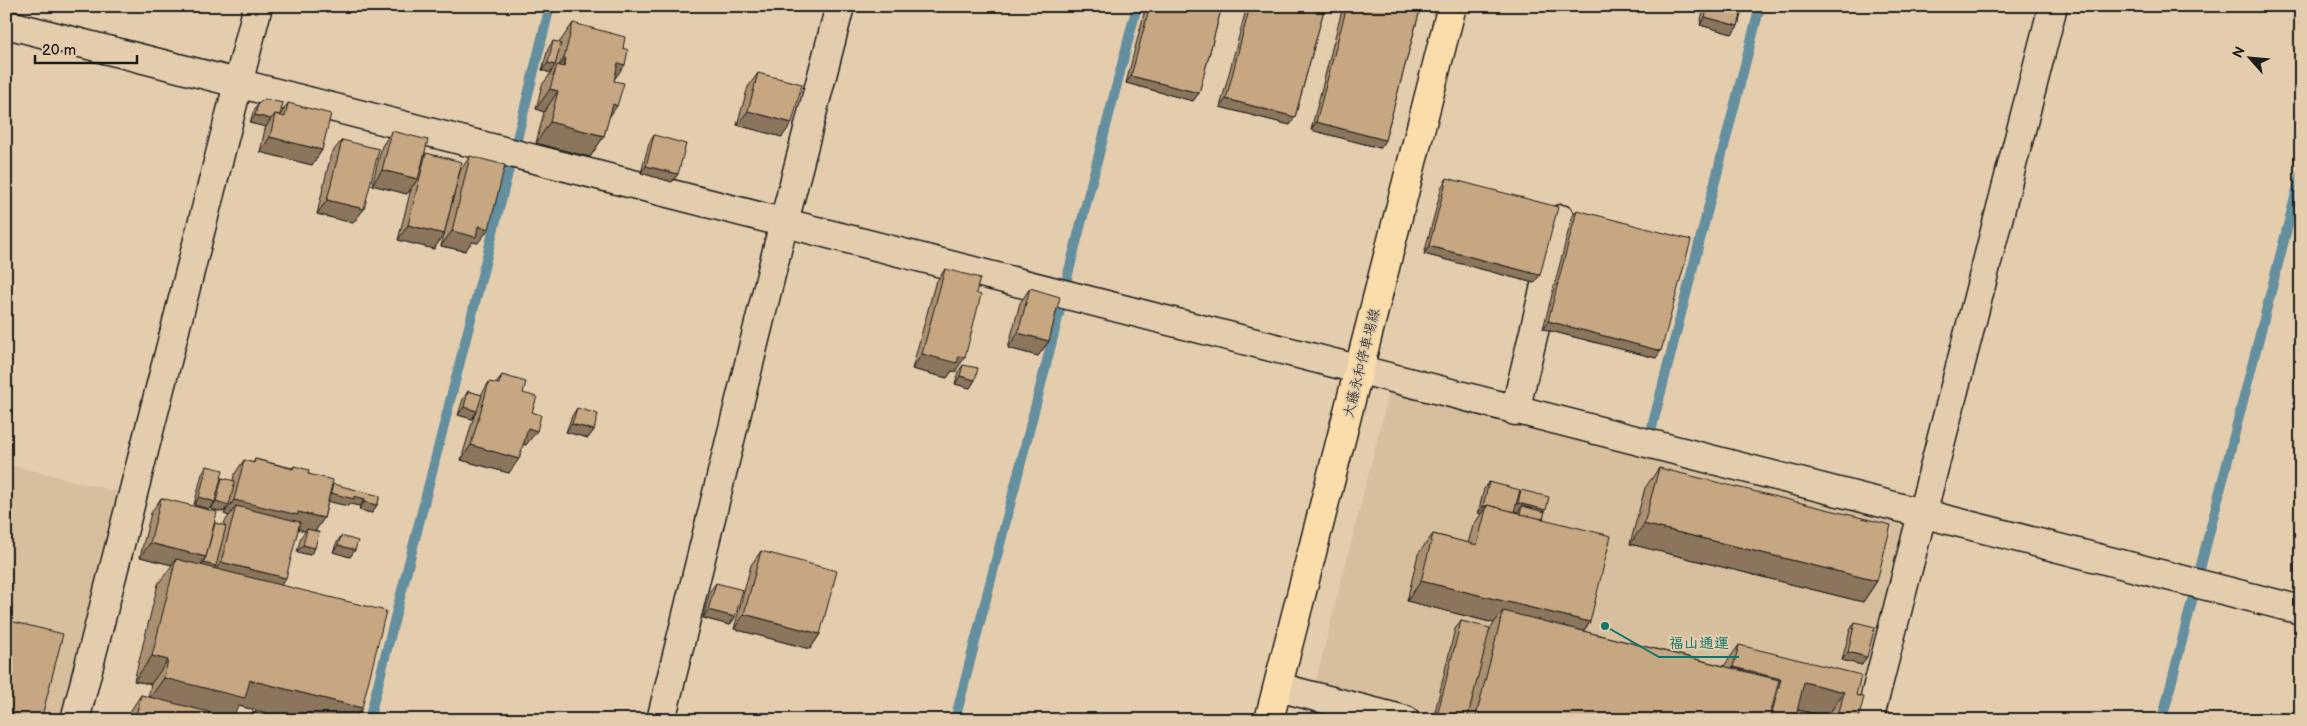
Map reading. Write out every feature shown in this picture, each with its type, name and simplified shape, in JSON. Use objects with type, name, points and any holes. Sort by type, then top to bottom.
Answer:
[{"type":"main road","name":"大藤永和停車場線","points":[[1269,720],[1452,6]]},
{"type":"street","points":[[75,720],[258,6]]},
{"type":"street","points":[[661,720],[784,222],[840,6]]},
{"type":"street","points":[[1869,720],[2053,6]]},
{"type":"street","points":[[6,24],[784,222],[1358,371],[2301,610]]},
{"type":"street","points":[[1515,410],[1561,220]]},
{"type":"street","points":[[1278,687],[1405,720]]},
{"type":"shaded area","points":[[1390,389],[1893,516],[1906,532],[1856,720],[1306,720]]},
{"type":"shaded area","points":[[6,464],[119,492],[60,720],[6,720]]},
{"type":"building","points":[[1150,6],[1222,6],[1199,93],[1131,76]]},
{"type":"building","points":[[1250,6],[1325,6],[1295,117],[1226,99]]},
{"type":"building","points":[[1347,6],[1421,6],[1385,140],[1316,122]]},
{"type":"building","points":[[1708,6],[1743,6],[1738,26],[1705,17]]},
{"type":"building","points":[[573,23],[625,37],[623,48],[628,50],[625,65],[618,63],[614,81],[624,83],[617,106],[613,104],[604,136],[550,122],[558,91],[550,89],[557,65],[564,67],[566,59],[564,58]]},
{"type":"building","points":[[553,41],[561,43],[555,65],[548,63]]},
{"type":"building","points":[[758,73],[802,84],[792,123],[748,111]]},
{"type":"building","points":[[265,99],[283,103],[280,115],[275,114],[271,119],[255,115],[258,104]]},
{"type":"building","points":[[288,103],[331,114],[322,150],[270,137],[275,114],[285,117]]},
{"type":"building","points":[[392,131],[428,140],[418,179],[382,170]]},
{"type":"building","points":[[654,135],[686,144],[678,174],[646,166]]},
{"type":"building","points":[[342,140],[379,149],[364,209],[327,200]]},
{"type":"building","points":[[426,153],[462,162],[444,234],[408,225]]},
{"type":"building","points":[[470,156],[505,165],[489,229],[478,226],[476,237],[452,231]]},
{"type":"building","points":[[1447,178],[1558,207],[1540,275],[1429,246]]},
{"type":"building","points":[[1577,210],[1691,240],[1661,351],[1548,321]]},
{"type":"building","points":[[945,269],[980,278],[976,293],[981,295],[965,357],[959,356],[957,363],[922,354]]},
{"type":"building","points":[[1030,288],[1060,297],[1049,341],[1018,333]]},
{"type":"building","points":[[963,365],[978,368],[975,380],[960,376]]},
{"type":"building","points":[[502,375],[526,382],[523,393],[537,397],[532,412],[541,415],[537,431],[528,428],[519,459],[471,445],[489,382],[499,384]]},
{"type":"building","points":[[468,391],[482,395],[477,411],[464,407]]},
{"type":"building","points":[[577,408],[598,414],[594,430],[572,424]]},
{"type":"building","points":[[255,459],[293,469],[294,466],[309,470],[308,474],[333,480],[324,518],[298,512],[298,515],[234,500],[244,460],[254,463]]},
{"type":"building","points":[[207,466],[223,470],[215,502],[199,497]]},
{"type":"building","points":[[1659,468],[1891,525],[1877,581],[1644,524]]},
{"type":"building","points":[[222,478],[235,481],[229,505],[216,501]]},
{"type":"building","points":[[1489,482],[1520,490],[1514,512],[1487,505],[1483,506]]},
{"type":"building","points":[[333,484],[380,496],[377,505],[364,502],[365,499],[354,496],[354,499],[331,493]]},
{"type":"building","points":[[1521,490],[1549,497],[1546,510],[1518,503]]},
{"type":"building","points":[[161,498],[217,512],[206,557],[150,543]]},
{"type":"building","points":[[1487,505],[1611,536],[1590,622],[1421,581],[1433,534],[1477,545]]},
{"type":"building","points":[[236,506],[300,522],[286,578],[221,562]]},
{"type":"building","points":[[1522,506],[1545,512],[1543,519],[1520,514]]},
{"type":"building","points":[[215,523],[226,526],[216,566],[203,563]]},
{"type":"building","points":[[307,529],[319,532],[315,548],[303,545]]},
{"type":"building","points":[[341,536],[358,541],[355,550],[338,545]]},
{"type":"building","points":[[761,551],[837,571],[820,634],[744,614]]},
{"type":"building","points":[[176,559],[386,611],[362,708],[250,680],[245,698],[164,678],[168,660],[152,656]]},
{"type":"building","points":[[716,583],[743,590],[735,617],[708,610]]},
{"type":"building","points":[[1503,611],[1779,680],[1769,720],[1475,720]]},
{"type":"building","points":[[6,620],[63,634],[41,720],[6,720]]},
{"type":"building","points":[[1461,621],[1490,628],[1467,720],[1436,720]]},
{"type":"building","points":[[1855,622],[1875,627],[1867,657],[1848,652]]},
{"type":"building","points":[[1739,645],[1861,675],[1856,695],[1864,697],[1858,720],[1837,720],[1844,692],[1804,682],[1795,720],[1770,720],[1781,679],[1733,667]]},
{"type":"building","points":[[141,695],[209,712],[207,720],[135,720]]},
{"type":"building","points":[[253,713],[272,718],[272,720],[251,720]]},
{"type":"waterway","points":[[516,143],[550,6]]},
{"type":"waterway","points":[[1066,282],[1137,6]]},
{"type":"waterway","points":[[1651,431],[1760,6]]},
{"type":"waterway","points":[[369,720],[509,169]]},
{"type":"waterway","points":[[2200,569],[2301,174]]},
{"type":"waterway","points":[[955,720],[1060,310]]},
{"type":"waterway","points":[[2162,720],[2193,597]]},
{"type":"place","name":"福山通運","points":[[1605,626]]}]
